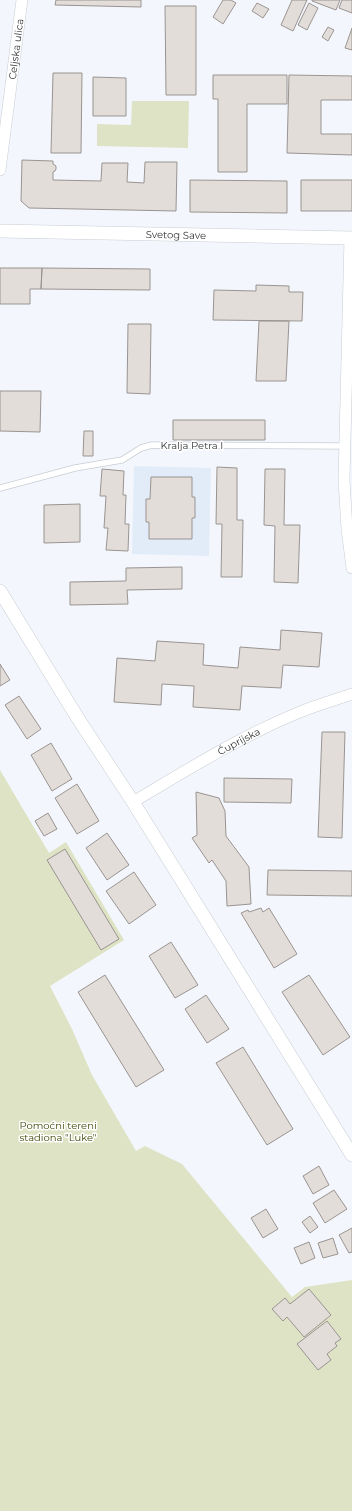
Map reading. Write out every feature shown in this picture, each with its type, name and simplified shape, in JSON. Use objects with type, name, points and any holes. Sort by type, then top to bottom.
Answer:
[{"type":"street","name":"Celjska ulica","points":[[0,170],[22,0]]},
{"type":"street","name":"Svetog Save","points":[[0,231],[351,238]]},
{"type":"street","points":[[351,238],[349,407],[344,446],[344,480],[347,529],[352,568]]},
{"type":"street","points":[[0,591],[77,717],[133,802],[352,1155]]},
{"type":"street","name":"Ćuprijska","points":[[133,802],[221,750],[300,712],[352,694]]},
{"type":"lane","name":"Kralja Petra I","points":[[0,488],[75,468],[122,460],[141,448],[152,445],[344,446]]},
{"type":"shaded area","points":[[134,466],[211,468],[209,556],[132,554]]},
{"type":"green space","points":[[132,101],[189,101],[188,148],[97,146],[97,124],[131,125]]},
{"type":"green space","name":"Pomoćni tereni stadiona \"Luke\"","points":[[0,770],[49,853],[66,842],[124,940],[50,986],[72,1029],[92,1075],[136,1151],[145,1146],[182,1164],[292,1297],[305,1287],[352,1280],[352,1511],[0,1511]]},
{"type":"building","points":[[56,0],[141,0],[141,7],[55,5]]},
{"type":"building","points":[[223,0],[231,0],[236,3],[223,24],[213,17]]},
{"type":"building","points":[[292,0],[307,0],[293,31],[281,25]]},
{"type":"building","points":[[312,0],[340,0],[336,10]]},
{"type":"building","points":[[342,0],[352,0],[352,13],[339,8]]},
{"type":"building","points":[[257,3],[269,9],[263,18],[252,11]]},
{"type":"building","points":[[309,3],[318,8],[307,30],[298,25]]},
{"type":"building","points":[[165,6],[196,6],[196,95],[166,95]]},
{"type":"building","points":[[328,27],[334,30],[328,41],[322,37]]},
{"type":"building","points":[[352,28],[352,50],[345,48]]},
{"type":"building","points":[[53,73],[82,73],[81,153],[51,153]]},
{"type":"building","points":[[213,75],[287,75],[287,104],[247,104],[247,172],[218,172],[218,99],[213,99]]},
{"type":"building","points":[[289,75],[352,76],[352,100],[321,100],[321,134],[352,134],[352,155],[287,153]]},
{"type":"building","points":[[93,77],[126,78],[126,116],[93,116]]},
{"type":"building","points":[[22,160],[53,161],[56,169],[53,172],[53,180],[101,181],[102,163],[128,163],[127,182],[144,183],[145,162],[177,162],[176,211],[29,208],[21,201]]},
{"type":"building","points":[[190,180],[287,181],[287,213],[190,212]]},
{"type":"building","points":[[301,180],[352,180],[352,211],[301,211]]},
{"type":"building","points":[[0,268],[42,268],[41,289],[30,289],[30,304],[0,304]]},
{"type":"building","points":[[42,268],[150,269],[150,290],[41,289]]},
{"type":"building","points":[[256,285],[289,286],[289,292],[303,292],[302,321],[213,320],[214,290],[256,291]]},
{"type":"building","points":[[259,321],[289,321],[286,381],[256,381]]},
{"type":"building","points":[[128,324],[151,324],[150,394],[127,393]]},
{"type":"building","points":[[0,391],[41,391],[40,432],[0,431]]},
{"type":"building","points":[[173,420],[265,420],[265,440],[173,440]]},
{"type":"building","points":[[84,431],[93,431],[93,456],[83,456]]},
{"type":"building","points":[[217,467],[237,468],[237,520],[243,520],[242,577],[221,577],[222,524],[216,524]]},
{"type":"building","points":[[102,469],[124,471],[123,495],[126,495],[125,524],[129,524],[128,551],[106,550],[108,528],[104,528],[106,496],[100,496]]},
{"type":"building","points":[[265,469],[285,469],[284,525],[300,525],[298,583],[274,582],[275,526],[264,525]]},
{"type":"building","points":[[151,477],[192,477],[192,497],[195,497],[195,518],[192,518],[192,539],[149,539],[149,522],[146,522],[146,499],[150,499]]},
{"type":"building","points":[[80,504],[80,542],[44,543],[44,505]]},
{"type":"building","points":[[182,567],[182,589],[127,590],[128,604],[70,605],[70,582],[126,581],[126,568]]},
{"type":"building","points":[[281,630],[322,633],[319,667],[283,665],[281,688],[242,686],[240,710],[193,707],[194,686],[162,684],[161,705],[114,702],[117,658],[155,661],[157,641],[204,644],[203,665],[238,668],[240,647],[280,650]]},
{"type":"building","points":[[0,664],[10,680],[0,686]]},
{"type":"building","points":[[19,696],[41,729],[27,739],[5,705]]},
{"type":"building","points":[[322,732],[345,732],[342,838],[318,837]]},
{"type":"building","points":[[51,743],[72,779],[52,791],[31,755]]},
{"type":"building","points":[[224,778],[292,779],[291,803],[224,802]]},
{"type":"building","points":[[77,784],[99,821],[77,834],[55,798]]},
{"type":"building","points":[[196,792],[219,798],[225,811],[226,836],[249,867],[251,904],[227,906],[226,881],[212,860],[209,863],[192,838],[197,835]]},
{"type":"building","points":[[48,813],[57,829],[44,836],[35,821]]},
{"type":"building","points":[[107,833],[129,865],[107,880],[86,848]]},
{"type":"building","points":[[65,849],[119,939],[101,950],[47,860]]},
{"type":"building","points":[[268,870],[352,871],[352,896],[267,895]]},
{"type":"building","points":[[134,872],[156,905],[129,924],[106,891]]},
{"type":"building","points":[[261,908],[263,912],[269,908],[297,954],[274,968],[241,913],[248,910],[249,912]]},
{"type":"building","points":[[171,942],[198,985],[175,998],[149,956]]},
{"type":"building","points":[[105,975],[164,1070],[136,1087],[78,992]]},
{"type":"building","points":[[309,975],[350,1037],[323,1055],[282,992]]},
{"type":"building","points":[[206,995],[229,1029],[207,1043],[185,1009]]},
{"type":"building","points":[[243,1047],[293,1129],[267,1145],[216,1063]]},
{"type":"building","points":[[319,1166],[329,1185],[313,1194],[303,1176]]},
{"type":"building","points":[[334,1190],[347,1209],[325,1223],[313,1203]]},
{"type":"building","points":[[266,1209],[278,1229],[263,1238],[251,1218]]},
{"type":"building","points":[[310,1216],[318,1227],[310,1233],[302,1222]]},
{"type":"building","points":[[352,1228],[352,1252],[349,1253],[339,1235]]},
{"type":"building","points":[[333,1238],[338,1254],[323,1258],[318,1243]]},
{"type":"building","points":[[309,1242],[315,1258],[301,1264],[294,1248]]},
{"type":"building","points":[[309,1289],[331,1315],[304,1337],[287,1317],[283,1321],[272,1309],[285,1298],[290,1304]]},
{"type":"building","points":[[327,1321],[341,1339],[335,1343],[337,1346],[327,1354],[331,1360],[318,1370],[297,1344]]}]
